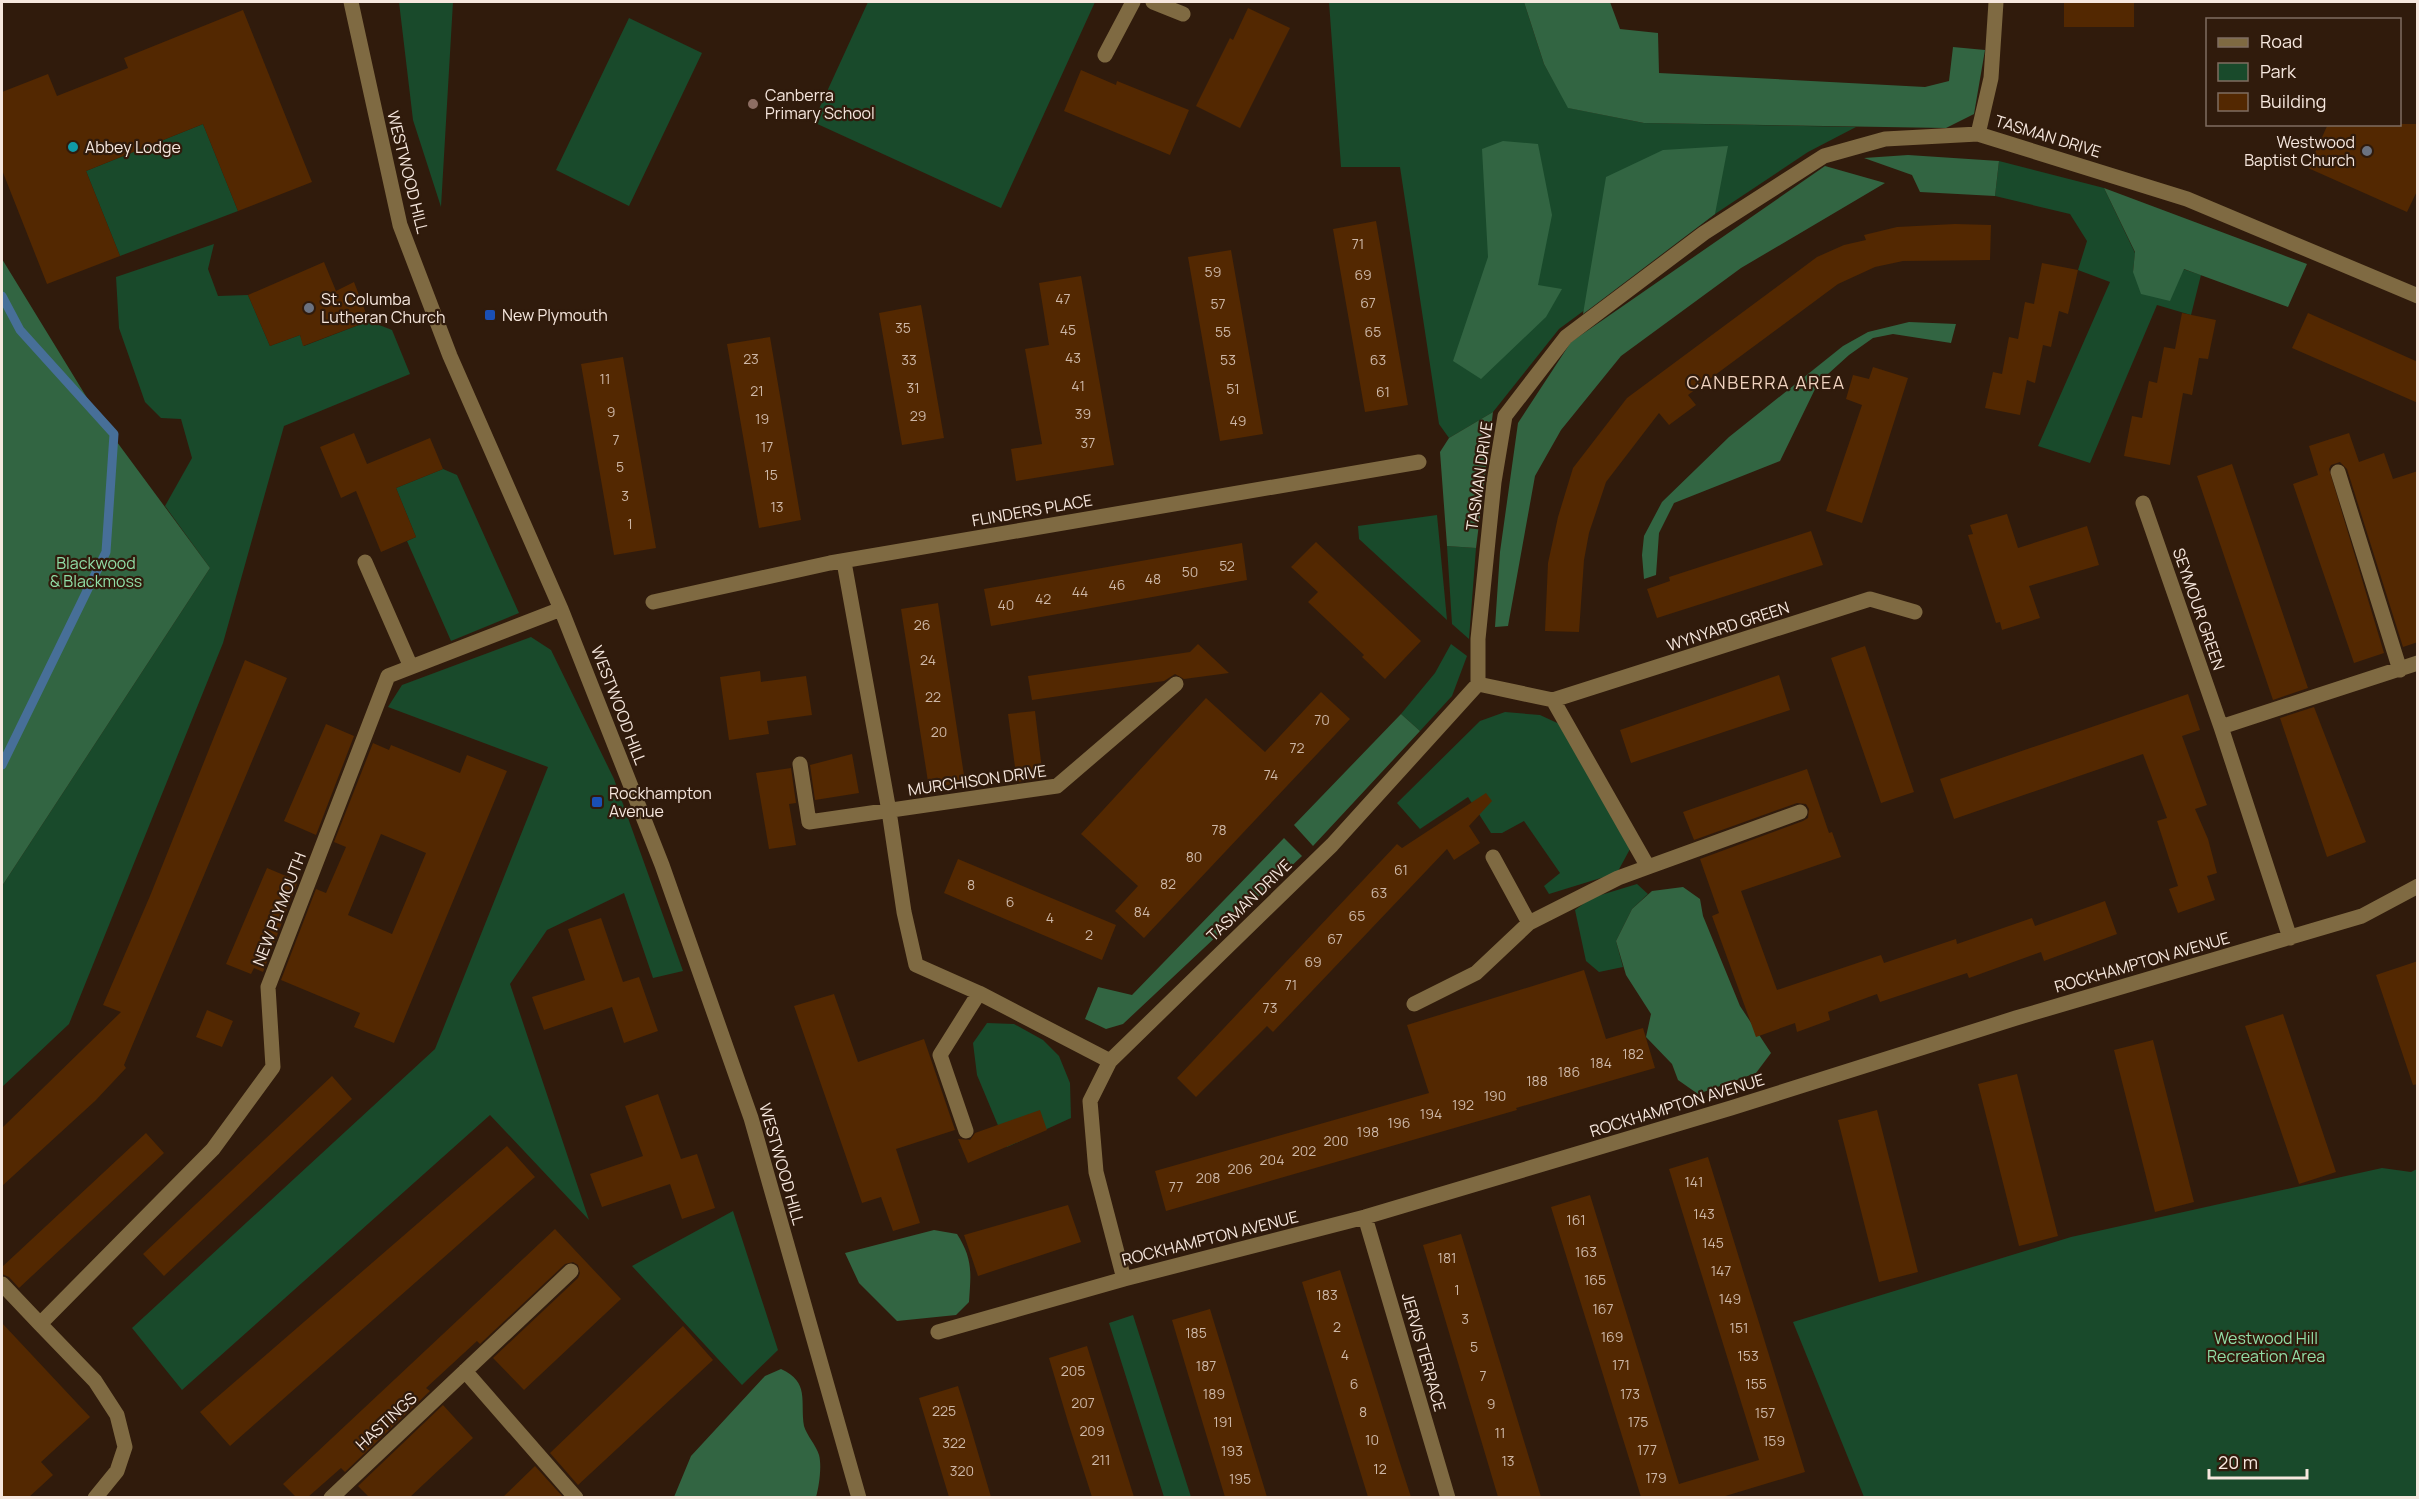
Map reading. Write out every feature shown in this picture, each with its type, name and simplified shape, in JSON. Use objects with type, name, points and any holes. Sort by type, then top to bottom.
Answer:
[{"type":"street","name":"WESTWOOD HILL","points":[[351,2],[400,225],[450,356],[561,609],[662,865],[751,1119],[859,1497]]},
{"type":"street","points":[[1105,55],[1133,2]]},
{"type":"street","points":[[1153,2],[1183,14]]},
{"type":"street","points":[[1978,134],[1991,78],[1996,2]]},
{"type":"street","name":"TASMAN DRIVE","points":[[1124,1279],[1096,1172],[1090,1101],[1110,1061],[1332,845],[1478,684],[1478,639],[1492,504],[1505,416],[1566,337],[1704,232],[1824,156],[1885,139],[1978,134],[2187,199],[2418,296]]},
{"type":"street","name":"FLINDERS PLACE","points":[[653,602],[830,563],[1419,462]]},
{"type":"street","points":[[2338,472],[2400,670]]},
{"type":"street","name":"SEYMOUR GREEN","points":[[2143,503],[2221,727],[2290,938]]},
{"type":"street","points":[[365,562],[411,667]]},
{"type":"street","name":"MURCHISON DRIVE","points":[[844,562],[889,811],[904,912],[916,964],[979,993],[1110,1061]]},
{"type":"street","name":"WYNYARD GREEN","points":[[1478,684],[1553,700],[1870,599],[1915,612]]},
{"type":"street","name":"NEW PLYMOUTH","points":[[40,1324],[213,1149],[273,1067],[268,987],[388,676],[561,609]]},
{"type":"street","points":[[2221,727],[2418,663]]},
{"type":"street","name":"MURCHISON DRIVE","points":[[800,764],[809,822],[1057,786],[1176,684]]},
{"type":"street","points":[[1553,700],[1648,867]]},
{"type":"street","points":[[1414,1004],[1476,973],[1529,923],[1618,878],[1800,812]]},
{"type":"street","points":[[1493,857],[1529,923]]},
{"type":"street","name":"ROCKHAMPTON AVENUE","points":[[938,1332],[1124,1279],[1365,1217],[1731,1108],[2016,1018],[2362,916],[2418,886]]},
{"type":"street","points":[[966,1131],[940,1055],[979,993]]},
{"type":"street","name":"JERVIS TERRACE","points":[[1365,1217],[1448,1497]]},
{"type":"street","name":"HASTINGS","points":[[332,1497],[571,1271]]},
{"type":"street","points":[[2,1284],[95,1380],[117,1414],[126,1448],[117,1471],[95,1497]]},
{"type":"street","points":[[465,1371],[576,1497]]},
{"type":"green space","points":[[399,2],[453,2],[441,207],[413,120]]},
{"type":"green space","points":[[868,2],[1095,2],[1001,208],[813,122]]},
{"type":"green space","points":[[1329,2],[1524,2],[1544,64],[1569,108],[1644,123],[1856,127],[1808,152],[1715,214],[1559,329],[1493,412],[1449,438],[1439,424],[1400,167],[1341,167]]},
{"type":"green space","points":[[1524,2],[1610,2],[1620,29],[1658,33],[1659,73],[1925,87],[1949,81],[1953,47],[1985,50],[1974,114],[1946,128],[1644,123],[1568,108],[1544,64]]},
{"type":"green space","points":[[629,18],[702,53],[629,206],[556,170]]},
{"type":"green space","points":[[203,124],[238,211],[120,256],[86,171]]},
{"type":"green space","points":[[1503,141],[1538,144],[1552,215],[1538,285],[1562,289],[1546,317],[1481,379],[1453,361],[1488,257],[1482,149]]},
{"type":"green space","points":[[1728,146],[1715,214],[1583,314],[1606,177],[1663,150]]},
{"type":"green space","points":[[1908,155],[1999,161],[1995,196],[1920,192],[1912,175],[1864,158]]},
{"type":"green space","points":[[1999,161],[2104,188],[2135,253],[2133,272],[2183,269],[2201,275],[2191,315],[2157,305],[2090,463],[2038,446],[2110,282],[2078,270],[2087,241],[2070,214],[1995,196]]},
{"type":"green space","points":[[1825,166],[1885,183],[1741,268],[1621,356],[1561,430],[1535,476],[1508,626],[1495,627],[1500,552],[1518,423],[1571,342]]},
{"type":"green space","points":[[2104,188],[2307,264],[2288,307],[2184,269],[2170,301],[2141,294],[2133,272],[2135,252]]},
{"type":"green space","points":[[214,244],[208,269],[218,296],[248,295],[270,346],[300,335],[304,346],[369,321],[392,330],[410,374],[284,426],[223,643],[69,1024],[2,1087],[2,886],[210,568],[165,506],[192,458],[181,419],[161,418],[145,402],[119,328],[116,277]]},
{"type":"green space","name":"Blackwood & Blackmoss","points":[[2,259],[100,419],[210,568],[2,886]]},
{"type":"green space","points":[[1909,322],[1956,324],[1951,343],[1893,334],[1873,338],[1849,355],[1818,383],[1780,461],[1674,503],[1659,533],[1656,575],[1644,579],[1642,555],[1644,536],[1662,502],[1729,437],[1843,346],[1868,332]]},
{"type":"green space","points":[[1493,412],[1476,548],[1447,546],[1440,452],[1449,438]]},
{"type":"green space","points":[[443,469],[457,475],[519,613],[451,641],[407,541],[416,537],[396,488]]},
{"type":"green space","points":[[1437,515],[1447,620],[1359,539],[1358,526]]},
{"type":"green space","points":[[1447,546],[1476,548],[1469,639],[1452,624]]},
{"type":"green space","points":[[531,637],[551,650],[614,779],[683,971],[653,978],[624,893],[547,930],[510,984],[589,1220],[490,1115],[182,1390],[132,1328],[435,1049],[548,767],[388,707],[402,685]]},
{"type":"green space","points":[[1451,644],[1467,656],[1452,696],[1420,731],[1401,714],[1435,673]]},
{"type":"green space","points":[[1505,712],[1540,715],[1566,727],[1630,849],[1617,873],[1549,894],[1544,886],[1560,873],[1524,821],[1502,833],[1491,833],[1468,797],[1420,829],[1397,803],[1480,721]]},
{"type":"green space","points":[[1401,714],[1420,731],[1313,846],[1294,825]]},
{"type":"green space","points":[[1284,838],[1302,856],[1123,1024],[1106,1029],[1085,1019],[1098,987],[1132,995]]},
{"type":"green space","points":[[1637,884],[1648,894],[1632,909],[1616,941],[1623,967],[1599,972],[1586,961],[1575,910],[1591,898]]},
{"type":"green space","points":[[1683,887],[1700,899],[1703,916],[1740,1006],[1771,1053],[1756,1073],[1698,1094],[1678,1080],[1672,1064],[1646,1037],[1651,1014],[1626,975],[1616,941],[1632,909],[1652,891]]},
{"type":"green space","points":[[987,1023],[1014,1024],[1043,1040],[1059,1056],[1070,1083],[1071,1118],[1007,1147],[977,1075],[973,1043]]},
{"type":"green space","name":"Westwood Hill Recreation Area","points":[[2382,1168],[2411,1172],[2417,1169],[2417,1497],[1864,1497],[1793,1322],[2071,1237]]},
{"type":"green space","points":[[733,1211],[778,1350],[742,1385],[632,1266]]},
{"type":"green space","points":[[934,1230],[957,1234],[966,1251],[970,1266],[969,1302],[956,1315],[897,1321],[859,1283],[845,1253]]},
{"type":"green space","points":[[1133,1315],[1191,1497],[1164,1497],[1109,1323]]},
{"type":"green space","points":[[781,1369],[790,1374],[800,1386],[804,1426],[819,1455],[820,1476],[816,1497],[674,1497],[691,1456],[765,1376]]},
{"type":"building","points":[[2064,2],[2134,2],[2134,27],[2064,27]]},
{"type":"building","points":[[1248,8],[1290,28],[1240,128],[1196,106],[1230,38],[1233,40]]},
{"type":"building","name":"Abbey Lodge","points":[[243,10],[312,182],[238,211],[203,124],[86,171],[120,256],[47,284],[2,170],[2,92],[48,74],[57,96],[128,68],[124,58]]},
{"type":"building","points":[[1081,70],[1116,85],[1117,81],[1189,110],[1170,155],[1064,111]]},
{"type":"building","name":"Westwood Baptist Church","points":[[2418,124],[2418,189],[2407,212],[2308,168],[2327,126]]},
{"type":"building","points":[[1376,221],[1408,405],[1365,412],[1333,229]]},
{"type":"building","points":[[1991,225],[1990,260],[1903,261],[1875,267],[1838,284],[1688,395],[1696,405],[1669,425],[1659,413],[1606,482],[1589,533],[1584,560],[1579,632],[1545,631],[1548,563],[1558,517],[1573,468],[1627,398],[1817,257],[1844,245],[1866,240],[1864,235],[1897,227]]},
{"type":"building","points":[[1231,250],[1263,434],[1220,441],[1188,257]]},
{"type":"building","name":"St. Columba Lutheran Church","points":[[324,262],[336,291],[354,282],[369,321],[303,346],[300,335],[270,346],[248,295]]},
{"type":"building","points":[[2042,263],[2078,270],[2068,314],[2059,311],[2051,347],[2043,345],[2035,383],[2027,380],[2020,415],[1985,408],[1993,372],[2002,374],[2009,337],[2018,339],[2025,302],[2034,304]]},
{"type":"building","points":[[1081,276],[1114,465],[1016,481],[1011,449],[1042,444],[1025,349],[1049,345],[1039,283]]},
{"type":"building","points":[[921,305],[944,438],[902,445],[879,313]]},
{"type":"building","points":[[2182,313],[2216,320],[2208,359],[2199,358],[2192,395],[2183,393],[2170,465],[2124,456],[2132,416],[2142,418],[2149,381],[2157,383],[2164,347],[2175,349]]},
{"type":"building","points":[[2308,313],[2418,362],[2418,403],[2292,348]]},
{"type":"building","points":[[770,337],[801,520],[759,528],[727,344]]},
{"type":"building","points":[[623,357],[656,548],[614,555],[581,364]]},
{"type":"building","points":[[1873,367],[1908,378],[1862,523],[1826,511],[1862,405],[1846,399],[1853,375],[1869,379]]},
{"type":"building","points":[[354,433],[367,464],[430,438],[443,469],[396,488],[416,537],[381,552],[356,491],[341,498],[320,447]]},
{"type":"building","points":[[2349,433],[2359,462],[2384,453],[2393,479],[2418,471],[2418,642],[2403,647],[2347,469],[2340,462],[2331,465],[2329,469],[2384,653],[2354,663],[2293,484],[2318,475],[2309,446]]},
{"type":"building","points":[[2232,464],[2308,688],[2273,700],[2197,476]]},
{"type":"building","points":[[2007,514],[2018,548],[2087,526],[2099,565],[2029,586],[2040,618],[2002,630],[2000,622],[1996,623],[1968,535],[1973,534],[1970,525]]},
{"type":"building","points":[[1811,531],[1823,565],[1657,618],[1647,589],[1670,581],[1669,577]]},
{"type":"building","points":[[1316,542],[1421,641],[1385,679],[1362,657],[1364,655],[1308,602],[1318,592],[1291,567]]},
{"type":"building","points":[[1242,543],[1247,580],[991,626],[984,589]]},
{"type":"building","points":[[938,603],[965,782],[929,788],[901,609]]},
{"type":"building","points":[[1198,644],[1229,673],[1184,679],[1175,674],[1164,681],[1032,700],[1028,676],[1190,652]]},
{"type":"building","points":[[1865,646],[1914,792],[1881,803],[1831,658]]},
{"type":"building","points":[[245,660],[287,678],[124,1065],[126,1068],[95,1101],[2,1186],[2,1128],[121,1012],[103,1005],[150,896]]},
{"type":"building","points":[[760,671],[761,682],[806,676],[812,715],[767,721],[769,734],[729,740],[720,677]]},
{"type":"building","points":[[1779,675],[1790,710],[1631,763],[1620,730]]},
{"type":"building","points":[[1321,692],[1350,719],[1144,938],[1115,911],[1138,886],[1081,834],[1206,698],[1265,752]]},
{"type":"building","points":[[2188,694],[2200,730],[2182,736],[2207,805],[2195,809],[2208,839],[2217,873],[2207,876],[2215,900],[2178,913],[2169,889],[2178,886],[2157,821],[2167,818],[2143,754],[1954,819],[1940,779]]},
{"type":"building","points":[[2314,707],[2366,842],[2327,857],[2280,718]]},
{"type":"building","points":[[1035,711],[1043,778],[1017,782],[1008,714]]},
{"type":"building","points":[[326,724],[354,736],[316,835],[284,821]]},
{"type":"building","points":[[373,743],[389,750],[391,745],[460,773],[467,755],[507,771],[394,1043],[354,1027],[360,1013],[281,980],[316,889],[326,893],[346,847],[334,842]],"holes":[[[381,834],[426,853],[392,934],[348,915]]]},
{"type":"building","points":[[852,754],[859,793],[815,800],[810,765]]},
{"type":"building","points":[[791,768],[796,803],[789,804],[796,845],[769,849],[756,773]]},
{"type":"building","points":[[1807,769],[1829,833],[1832,832],[1841,857],[1741,891],[1777,990],[1881,955],[1884,963],[1956,939],[1957,944],[2032,918],[2035,926],[2105,901],[2117,934],[2044,961],[2041,952],[1969,978],[1967,973],[1880,1002],[1877,994],[1828,1012],[1830,1020],[1797,1032],[1795,1023],[1756,1037],[1712,916],[1719,913],[1700,859],[1803,821],[1808,818],[1809,809],[1806,804],[1797,803],[1694,840],[1683,812]]},
{"type":"building","points":[[1486,793],[1492,801],[1469,826],[1480,843],[1454,860],[1447,849],[1273,1032],[1267,1026],[1196,1097],[1177,1078],[1397,844],[1402,848]]},
{"type":"building","points":[[958,859],[1116,925],[1102,960],[944,893]]},
{"type":"building","points":[[267,868],[298,881],[263,972],[254,968],[251,974],[226,964]]},
{"type":"building","points":[[601,918],[623,982],[639,977],[658,1031],[624,1043],[612,1007],[544,1030],[532,997],[585,980],[568,929]]},
{"type":"building","points":[[2418,961],[2418,1084],[2413,1085],[2376,975]]},
{"type":"building","points":[[1584,970],[1606,1039],[1643,1028],[1655,1068],[1166,1211],[1155,1171],[1429,1093],[1407,1025]]},
{"type":"building","points":[[834,994],[858,1062],[924,1039],[955,1130],[896,1149],[920,1223],[893,1231],[881,1197],[862,1203],[794,1006]]},
{"type":"building","points":[[207,1010],[233,1021],[222,1047],[196,1037]]},
{"type":"building","points":[[2283,1014],[2336,1172],[2299,1184],[2245,1026]]},
{"type":"building","points":[[2153,1040],[2194,1202],[2155,1212],[2114,1050]]},
{"type":"building","points":[[2017,1074],[2058,1236],[2019,1246],[1978,1084]]},
{"type":"building","points":[[332,1076],[352,1099],[164,1276],[143,1254]]},
{"type":"building","points":[[658,1094],[681,1159],[697,1154],[715,1208],[682,1219],[670,1184],[602,1207],[590,1174],[643,1156],[625,1106]]},
{"type":"building","points":[[1040,1110],[1047,1130],[968,1163],[958,1139],[970,1140],[975,1133]]},
{"type":"building","points":[[1877,1110],[1918,1272],[1879,1282],[1838,1120]]},
{"type":"building","points":[[146,1133],[164,1153],[19,1288],[9,1277],[2,1274],[2,1267]]},
{"type":"building","points":[[507,1146],[535,1177],[230,1446],[200,1412]]},
{"type":"building","points":[[1708,1157],[1805,1472],[1722,1497],[1641,1497],[1551,1207],[1590,1195],[1679,1484],[1759,1460],[1669,1169]]},
{"type":"building","points":[[1068,1205],[1081,1242],[978,1276],[964,1235]]},
{"type":"building","points":[[555,1229],[621,1299],[524,1390],[493,1358],[578,1278],[580,1273],[578,1265],[573,1262],[565,1264],[480,1344],[477,1341],[426,1388],[430,1391],[345,1472],[341,1468],[308,1497],[296,1497],[283,1484]]},
{"type":"building","points":[[1461,1234],[1541,1497],[1498,1497],[1423,1245]]},
{"type":"building","points":[[1340,1270],[1411,1497],[1368,1497],[1302,1282]]},
{"type":"building","points":[[1210,1309],[1267,1497],[1225,1497],[1172,1320]]},
{"type":"building","points":[[2,1323],[90,1417],[41,1462],[53,1475],[29,1497],[2,1497]]},
{"type":"building","points":[[683,1326],[713,1360],[578,1485],[550,1453]]},
{"type":"building","points":[[1087,1346],[1134,1497],[1092,1497],[1068,1422],[1049,1358]]},
{"type":"building","points":[[958,1386],[991,1497],[949,1497],[919,1398]]},
{"type":"building","points":[[443,1405],[473,1438],[410,1497],[369,1497],[358,1486]]},
{"type":"building","points":[[535,1466],[563,1497],[503,1497]]},
{"type":"waterway","points":[[2,296],[20,330],[114,434],[106,552],[2,765]]},
{"type":"place","name":"Canberra Primary School","points":[[753,104]]},
{"type":"place","name":"Abbey Lodge","points":[[73,147]]},
{"type":"place","name":"Westwood Baptist Church","points":[[2367,151]]},
{"type":"place","name":"St. Columba Lutheran Church","points":[[309,308]]},
{"type":"place","name":"New Plymouth","points":[[490,315]]},
{"type":"place","name":"Rockhampton Avenue","points":[[597,802]]},
{"type":"district","name":"CANBERRA AREA","points":[[1766,382]]}]
